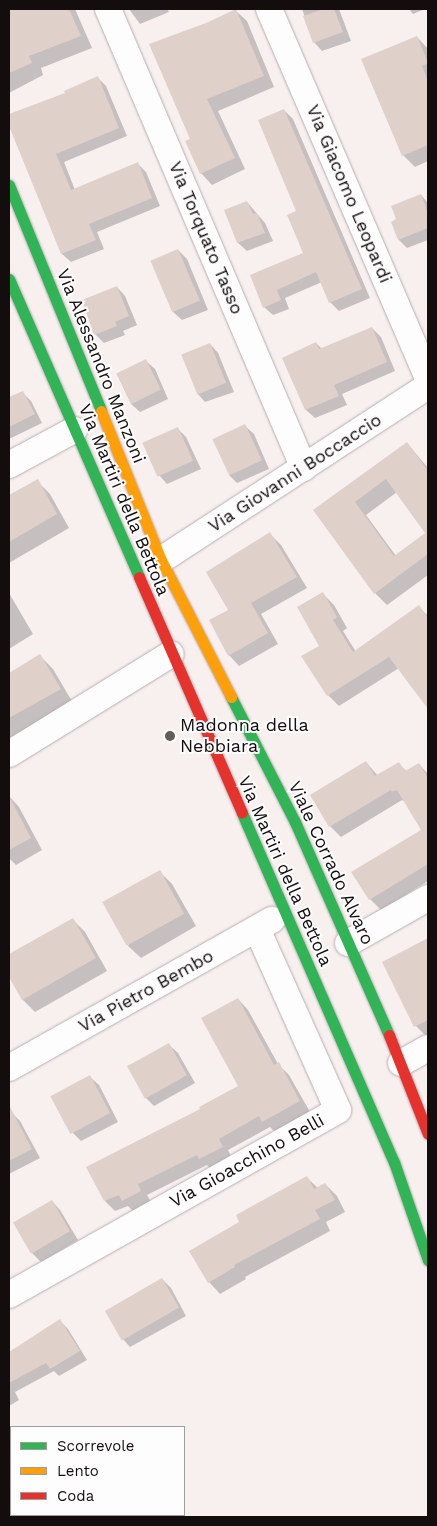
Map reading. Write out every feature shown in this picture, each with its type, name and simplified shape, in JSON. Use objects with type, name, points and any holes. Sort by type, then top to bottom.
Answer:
[{"type":"main road","name":"Via Alessandro Manzoni","points":[[9,185],[161,560]]},
{"type":"main road","name":"Via Martiri della Bettola","points":[[9,279],[284,914],[394,1162],[428,1260]]},
{"type":"main road","name":"Viale Corrado Alvaro","points":[[161,560],[295,822],[402,1063],[428,1134]]},
{"type":"street","name":"Via Torquato Tasso","points":[[108,9],[304,468]]},
{"type":"street","name":"Via Giacomo Leopardi","points":[[269,9],[428,379]]},
{"type":"street","name":"Via Giovanni Boccaccio","points":[[161,560],[428,386]]},
{"type":"street","points":[[9,465],[74,430]]},
{"type":"street","points":[[9,754],[171,654]]},
{"type":"street","points":[[348,943],[428,898]]},
{"type":"street","name":"Via Pietro Bembo","points":[[9,1068],[284,914]]},
{"type":"street","name":"Via Gioacchino Belli","points":[[9,1295],[338,1110],[257,929]]},
{"type":"street","points":[[402,1063],[428,1048]]},
{"type":"building","points":[[9,9],[69,9],[81,36],[29,56],[32,63],[9,73]]},
{"type":"building","points":[[236,9],[264,76],[207,99],[235,158],[200,174],[185,141],[190,139],[149,44],[206,23]]},
{"type":"building","points":[[324,9],[334,9],[343,32],[313,43],[303,16]]},
{"type":"building","points":[[417,36],[428,63],[422,66],[428,82],[428,145],[402,156],[361,59]]},
{"type":"building","points":[[98,76],[119,128],[56,154],[71,190],[138,162],[152,198],[89,224],[96,240],[61,254],[9,126],[9,114],[65,93],[64,91]]},
{"type":"building","points":[[284,109],[362,289],[329,303],[316,272],[277,290],[281,300],[263,308],[250,275],[303,253],[287,215],[296,211],[258,120]]},
{"type":"building","points":[[421,194],[428,213],[428,228],[398,240],[391,222],[396,219],[391,206]]},
{"type":"building","points":[[247,201],[253,214],[257,213],[265,233],[237,243],[224,210]]},
{"type":"building","points":[[178,249],[200,301],[172,312],[150,261]]},
{"type":"building","points":[[117,286],[129,316],[115,322],[117,326],[94,335],[82,300]]},
{"type":"building","points":[[372,327],[387,362],[334,385],[339,396],[305,410],[282,358],[316,342],[319,349]]},
{"type":"building","points":[[210,343],[226,383],[197,394],[181,355]]},
{"type":"building","points":[[146,359],[161,390],[131,404],[116,373]]},
{"type":"building","points":[[23,391],[35,414],[9,427],[9,397]]},
{"type":"building","points":[[245,424],[262,460],[229,475],[212,439]]},
{"type":"building","points":[[178,427],[193,461],[157,477],[142,443]]},
{"type":"building","points":[[407,442],[428,471],[428,554],[374,594],[313,510]],"holes":[[[386,479],[425,533],[394,556],[355,502]]]},
{"type":"building","points":[[38,479],[57,514],[9,542],[9,495]]},
{"type":"building","points":[[270,532],[297,577],[251,603],[268,633],[228,656],[209,620],[228,610],[206,572]]},
{"type":"building","points":[[323,592],[337,617],[333,620],[353,652],[419,605],[428,618],[428,709],[389,657],[327,696],[301,656],[319,646],[297,607]]},
{"type":"building","points":[[40,654],[61,689],[9,718],[9,673]]},
{"type":"building","points":[[366,761],[375,776],[399,762],[405,771],[419,763],[428,778],[428,864],[369,900],[351,872],[421,830],[397,790],[392,792],[391,790],[329,827],[310,795]]},
{"type":"building","points":[[9,796],[31,838],[9,850]]},
{"type":"building","points":[[160,870],[184,914],[127,946],[102,902]]},
{"type":"building","points":[[73,918],[96,958],[22,1000],[9,977],[9,954]]},
{"type":"building","points":[[428,938],[428,1020],[414,1027],[382,962]]},
{"type":"building","points":[[238,998],[274,1065],[279,1062],[300,1101],[262,1122],[259,1116],[219,1139],[223,1147],[199,1159],[197,1155],[138,1184],[141,1191],[122,1201],[119,1195],[104,1201],[86,1167],[200,1109],[199,1107],[238,1086],[201,1018]]},
{"type":"building","points":[[169,1043],[187,1075],[145,1099],[127,1066]]},
{"type":"building","points":[[90,1075],[110,1113],[70,1134],[50,1096]]},
{"type":"building","points":[[9,1105],[32,1149],[9,1161]]},
{"type":"building","points":[[307,1176],[314,1189],[325,1183],[335,1200],[315,1210],[320,1219],[234,1265],[235,1267],[208,1283],[189,1251],[239,1222],[236,1215]]},
{"type":"building","points":[[52,1200],[70,1231],[31,1254],[13,1222]]},
{"type":"building","points":[[162,1278],[179,1307],[122,1340],[105,1311]]},
{"type":"building","points":[[60,1319],[80,1351],[50,1369],[46,1363],[9,1383],[9,1352]]},
{"type":"traffic: fast","points":[[9,185],[101,411]]},
{"type":"traffic: fast","points":[[9,279],[139,577]]},
{"type":"traffic: fast","points":[[231,697],[295,822],[389,1035]]},
{"type":"traffic: fast","points":[[242,813],[394,1162],[428,1260]]},
{"type":"traffic: slow","points":[[101,411],[161,560],[231,697]]},
{"type":"traffic: jam","points":[[139,577],[242,813]]},
{"type":"traffic: jam","points":[[389,1035],[428,1134]]},
{"type":"place","name":"Madonna della Nebbiara","points":[[170,736]]}]
